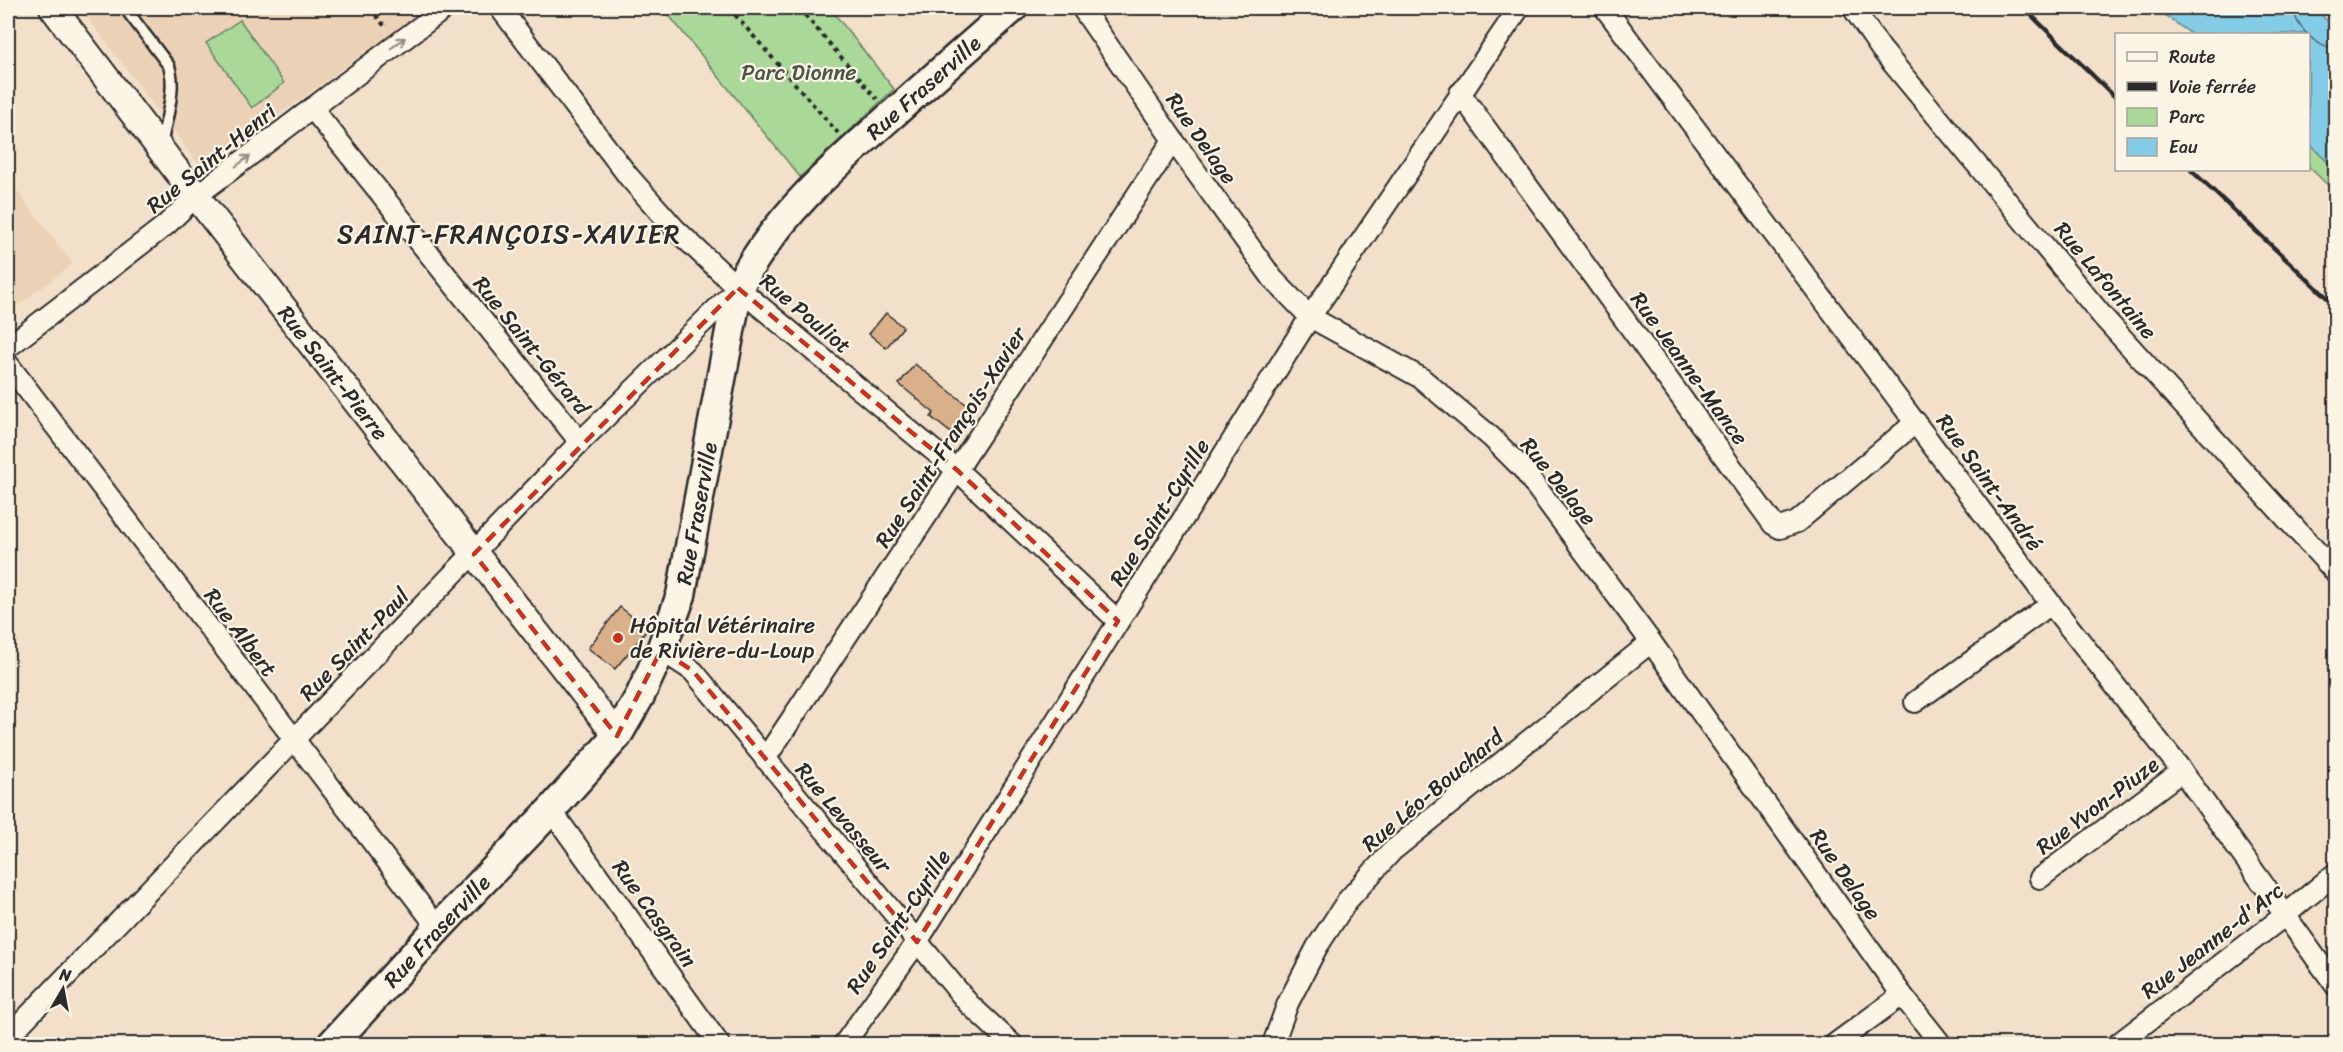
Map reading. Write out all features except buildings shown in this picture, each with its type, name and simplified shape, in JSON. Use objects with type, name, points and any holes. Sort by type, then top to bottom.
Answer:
[{"type":"main road","name":"Rue Fraserville","points":[[332,1044],[438,928],[551,810],[617,736],[640,696],[661,650],[681,595],[738,288],[762,247],[806,194],[853,149],[1013,8]]},
{"type":"street","name":"Rue Saint-Pierre","points":[[53,8],[196,196],[617,736]]},
{"type":"street","name":"Rue Saint-Henri","points":[[8,348],[166,225],[196,196],[445,8]]},
{"type":"street","name":"Rue Pouliot","points":[[500,8],[629,177],[675,230],[738,288],[957,470],[1118,621]]},
{"type":"street","name":"Rue Delage","points":[[1082,8],[1273,279],[1310,317],[1422,378],[1491,437],[1523,469],[1651,642],[1902,995],[1941,1044]]},
{"type":"street","name":"Rue Saint-Cyrille","points":[[844,1044],[917,942],[1310,317],[1519,8]]},
{"type":"street","name":"Rue Saint-André","points":[[1605,8],[2051,604],[2182,771],[2336,986]]},
{"type":"street","name":"Rue Lafontaine","points":[[1853,8],[1881,49],[2104,318],[2336,573]]},
{"type":"street","name":"Rue Jeanne-Mance","points":[[1460,93],[1773,524],[1780,528],[1797,522],[1916,422]]},
{"type":"street","name":"Rue Saint-Gérard","points":[[312,108],[580,442]]},
{"type":"street","name":"Rue Saint-François-Xavier","points":[[765,759],[1173,140]]},
{"type":"street","name":"Rue Saint-Paul","points":[[8,1037],[580,442],[738,288]]},
{"type":"street","name":"Rue Albert","points":[[8,364],[438,928]]},
{"type":"street","points":[[1915,702],[2051,604]]},
{"type":"street","name":"Rue Léo-Bouchard","points":[[1273,1044],[1288,1003],[1317,947],[1347,901],[1392,851],[1651,642]]},
{"type":"street","name":"Rue Levasseur","points":[[661,650],[693,671],[969,1004],[1012,1044]]},
{"type":"street","name":"Rue Yvon-Piuze","points":[[2040,878],[2182,771]]},
{"type":"street","name":"Rue Casgrain","points":[[551,810],[719,1044]]},
{"type":"street","name":"Rue Jeanne-d'Arc","points":[[2118,1044],[2336,873]]},
{"type":"street","points":[[1834,1044],[1902,995]]},
{"type":"lane","points":[[125,8],[172,73],[160,149]]},
{"type":"path","points":[[370,8],[398,43]]},
{"type":"path","points":[[729,8],[853,149]]},
{"type":"path","points":[[799,8],[891,115]]},
{"type":"highlighted area","points":[[738,288],[957,470],[1118,621],[917,942],[693,671],[661,650],[617,736],[474,554]]},
{"type":"shaded area","points":[[80,8],[426,8],[206,168],[196,161]]},
{"type":"shaded area","points":[[8,179],[73,264],[8,313]]},
{"type":"green space","name":"Parc Dionne","points":[[663,8],[830,8],[894,89],[800,177]]},
{"type":"green space","points":[[240,20],[284,83],[252,108],[206,43]]},
{"type":"green space","points":[[2310,145],[2335,169],[2335,192],[2310,168]]},
{"type":"water","points":[[2155,8],[2314,8],[2335,28],[2335,169],[2310,144],[2310,33],[2190,33]]},
{"type":"railway","points":[[2024,8],[2115,97]]},
{"type":"railway","points":[[2192,171],[2336,306]]},
{"type":"place","name":"Hôpital Vétérinaire de Rivière-du-Loup","points":[[618,638]]},
{"type":"district","name":"SAINT-FRANÇOIS-XAVIER","points":[[509,234]]}]
